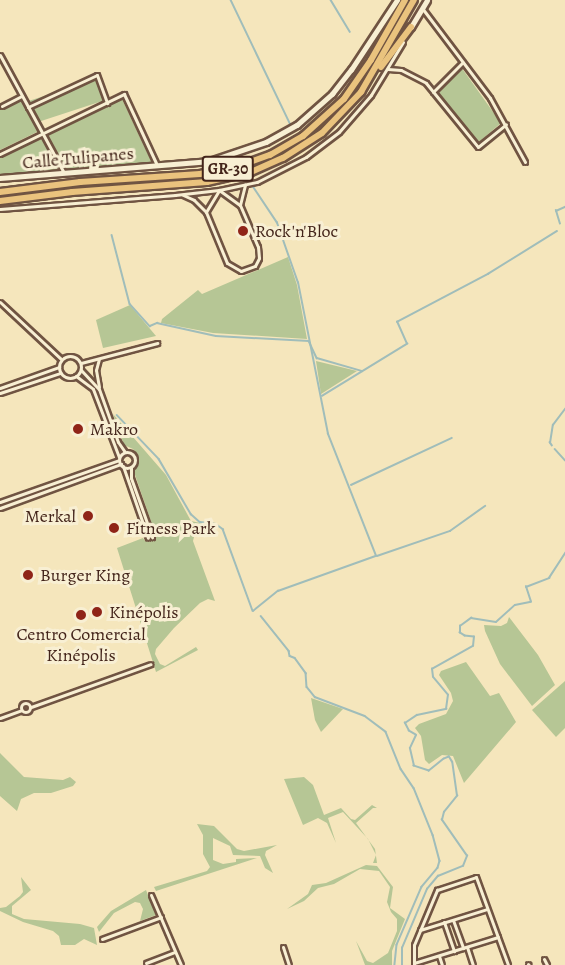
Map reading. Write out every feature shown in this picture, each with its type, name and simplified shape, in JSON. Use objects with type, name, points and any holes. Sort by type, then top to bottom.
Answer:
[{"type":"highway","name":"GR-30","points":[[0,192],[68,183],[200,174],[240,166],[270,155],[303,136],[344,99],[371,60],[405,0]]},
{"type":"highway","name":"GR-30","points":[[0,201],[72,192],[184,185],[251,172],[295,151],[322,133],[345,111],[373,73],[414,0]]},
{"type":"highway","points":[[373,73],[411,27]]},
{"type":"street","name":"Calle Tulipanes","points":[[0,178],[219,159],[266,142],[297,125],[342,82],[397,0]]},
{"type":"street","points":[[0,209],[219,190],[245,185],[276,174],[320,148],[356,114],[389,68],[427,0]]},
{"type":"street","points":[[422,8],[506,124],[525,162]]},
{"type":"street","points":[[0,55],[64,173]]},
{"type":"street","points":[[396,56],[401,70]]},
{"type":"street","points":[[434,92],[462,62]]},
{"type":"street","points":[[389,68],[401,70],[426,83],[478,147],[506,124]]},
{"type":"street","points":[[28,107],[97,75],[107,103]]},
{"type":"street","points":[[0,154],[124,94],[157,165]]},
{"type":"street","points":[[2,106],[22,96]]},
{"type":"street","points":[[240,205],[245,185]]},
{"type":"street","points":[[181,194],[194,200],[206,212],[227,263],[241,271],[255,266],[259,258],[258,247],[240,205],[219,190]]},
{"type":"street","points":[[206,212],[208,204],[219,190]]},
{"type":"street","points":[[0,302],[61,359]]},
{"type":"street","points":[[61,359],[71,356],[81,363],[157,343]]},
{"type":"street","points":[[61,359],[58,367],[60,373],[66,378],[76,376],[81,370],[81,363]]},
{"type":"street","points":[[99,359],[96,370],[99,389],[118,442],[125,452],[132,454],[134,458],[130,467],[131,478],[150,538]]},
{"type":"street","points":[[0,388],[58,367]]},
{"type":"street","points":[[81,370],[99,389]]},
{"type":"street","points":[[0,393],[60,373]]},
{"type":"street","points":[[76,376],[93,389],[148,532]]},
{"type":"street","points":[[0,502],[119,458],[125,452]]},
{"type":"street","points":[[0,507],[122,465],[130,467]]},
{"type":"street","points":[[0,717],[22,710],[29,712],[31,707],[152,664]]},
{"type":"street","points":[[498,937],[414,964],[414,945],[437,890],[476,877],[487,909],[498,937],[508,965]]},
{"type":"street","points":[[151,895],[181,965]]},
{"type":"street","points":[[420,930],[487,909]]},
{"type":"street","points":[[102,939],[161,918]]},
{"type":"street","points":[[453,920],[473,965]]},
{"type":"street","points":[[444,922],[454,951]]},
{"type":"street","points":[[283,947],[289,965]]},
{"type":"street","points":[[146,963],[175,951]]},
{"type":"street","points":[[439,956],[442,965]]},
{"type":"street","points":[[544,958],[547,965]]},
{"type":"green space","points":[[461,67],[501,123],[479,142],[439,93]]},
{"type":"green space","points":[[96,79],[103,101],[37,123],[29,101]]},
{"type":"green space","points":[[20,99],[39,131],[0,150],[0,103],[3,107]]},
{"type":"green space","points":[[122,99],[152,163],[66,170],[46,134]]},
{"type":"green space","points":[[42,137],[60,170],[0,175],[0,156]]},
{"type":"green space","points":[[288,257],[297,285],[307,339],[213,333],[161,323],[162,319],[198,290],[202,294]]},
{"type":"green space","points":[[130,305],[156,336],[103,348],[96,320]]},
{"type":"green space","points":[[316,361],[357,371],[321,394]]},
{"type":"green space","points":[[113,414],[166,475],[191,521],[205,524],[196,529],[193,541],[215,601],[208,599],[200,603],[174,628],[156,649],[155,654],[160,664],[165,666],[196,647],[198,650],[156,672],[117,548],[143,538],[145,541],[156,536],[134,472],[138,455],[133,449],[124,445]]},
{"type":"green space","points":[[509,617],[538,655],[555,685],[532,706],[500,664],[485,631],[484,625],[501,626],[507,623]]},
{"type":"green space","points":[[466,662],[490,696],[499,693],[516,722],[464,783],[453,756],[442,755],[429,764],[425,760],[421,736],[415,728],[419,724],[446,714],[453,701],[451,693],[439,675],[441,671]]},
{"type":"green space","points":[[565,681],[565,728],[556,737],[532,710]]},
{"type":"green space","points":[[311,698],[343,709],[321,732],[315,720]]},
{"type":"green space","points":[[0,753],[24,777],[63,780],[70,777],[76,782],[73,786],[51,793],[34,793],[21,799],[17,811],[0,796]]},
{"type":"green space","points":[[304,777],[313,785],[324,815],[341,808],[351,819],[355,820],[372,805],[377,808],[373,808],[356,823],[367,837],[343,812],[328,818],[336,843],[327,823],[318,818],[303,825],[284,779]]},
{"type":"green space","points":[[197,824],[214,826],[237,849],[244,851],[277,845],[266,851],[265,855],[273,873],[265,868],[260,856],[233,855],[230,846],[213,838],[213,860],[223,864],[236,862],[236,859],[257,858],[156,891],[154,887],[207,871],[210,867],[203,854],[203,835]]},
{"type":"green space","points":[[366,865],[377,866],[393,887],[390,908],[405,919],[392,951],[392,965],[365,965],[356,941],[367,961],[373,963],[388,953],[397,931],[397,919],[391,912],[387,902],[390,887],[379,871],[360,869],[334,884],[318,888],[304,901],[287,909],[308,894],[312,885],[326,883]]},
{"type":"green space","points":[[21,877],[31,890],[12,906],[12,914],[24,919],[80,924],[94,928],[97,945],[84,939],[75,945],[61,945],[59,936],[53,931],[23,922],[0,911],[0,908],[6,907],[23,892]]},
{"type":"green space","points":[[146,890],[156,915],[140,921],[143,909],[140,903],[135,902],[114,913],[99,932],[97,927],[111,911]]},
{"type":"waterway","points":[[231,0],[291,125]]},
{"type":"waterway","points":[[331,0],[350,32]]},
{"type":"waterway","points":[[117,415],[159,459],[191,514],[200,522],[216,524],[223,529],[253,611],[278,591],[376,556],[328,434],[298,283],[277,223],[253,187]]},
{"type":"waterway","points":[[560,224],[556,211],[565,207]]},
{"type":"waterway","points":[[322,396],[407,344],[397,322],[488,274],[557,231]]},
{"type":"waterway","points":[[112,235],[130,304],[150,326],[157,323],[216,336],[309,341],[317,358],[362,371]]},
{"type":"waterway","points":[[552,446],[550,443],[553,425],[565,409]]},
{"type":"waterway","points":[[351,485],[452,438]]},
{"type":"waterway","points":[[555,449],[565,460]]},
{"type":"waterway","points":[[377,556],[450,531],[485,506]]},
{"type":"waterway","points":[[402,965],[402,948],[427,889],[438,876],[463,866],[467,856],[442,820],[444,812],[457,796],[452,762],[449,757],[429,771],[414,766],[410,748],[416,735],[409,731],[405,723],[417,715],[446,709],[448,695],[433,677],[432,669],[473,646],[474,637],[460,633],[460,626],[471,618],[496,622],[515,605],[531,602],[526,587],[549,578],[565,553]]},
{"type":"waterway","points":[[261,616],[289,651],[290,656],[295,658],[306,673],[307,687],[315,697],[365,716],[386,732],[401,769],[414,788],[433,835],[440,861],[438,868],[422,887],[397,945],[395,965]]},
{"type":"place","name":"Rock'n'Bloc","points":[[243,231]]},
{"type":"place","name":"Makro","points":[[78,429]]},
{"type":"place","name":"Merkal","points":[[88,516]]},
{"type":"place","name":"Fitness Park","points":[[114,528]]},
{"type":"place","name":"Burger King","points":[[28,575]]},
{"type":"place","name":"Kinépolis","points":[[97,612]]},
{"type":"place","name":"Centro Comercial Kinépolis","points":[[81,615]]}]
